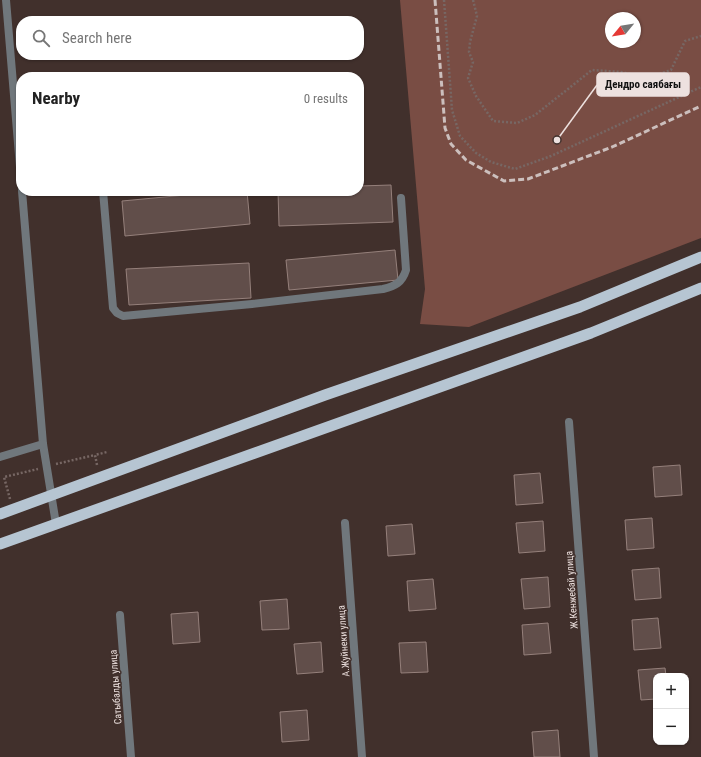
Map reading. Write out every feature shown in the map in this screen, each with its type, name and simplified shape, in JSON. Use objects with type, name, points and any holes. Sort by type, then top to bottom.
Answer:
[{"type":"highway","points":[[0,514],[325,395],[580,307],[701,257]]},
{"type":"highway","points":[[591,333],[701,288]]},
{"type":"highway","points":[[0,544],[701,294]]},
{"type":"street","points":[[6,0],[16,119]]},
{"type":"street","points":[[22,196],[43,444],[56,524]]},
{"type":"street","points":[[103,196],[113,308],[117,313],[123,316],[252,304],[383,289],[395,286],[404,278],[406,270],[401,198]]},
{"type":"street","name":"Ж.Кенжебай улица","points":[[569,422],[594,757]]},
{"type":"street","points":[[0,456],[43,444]]},
{"type":"street","name":"А.Жуйнеки улица","points":[[345,523],[362,757]]},
{"type":"street","name":"Сатыбалды улица","points":[[120,615],[130,757]]},
{"type":"path","points":[[444,0],[452,110],[460,136],[476,153],[491,162],[515,169],[551,156],[701,87]]},
{"type":"path","points":[[473,0],[477,16],[470,42],[472,62],[468,78],[476,96],[493,121],[517,123],[535,115],[592,70],[621,72],[648,78],[671,70],[685,41],[701,36]]},
{"type":"path","points":[[101,477],[94,455],[107,452]]},
{"type":"shaded area","points":[[400,0],[701,0],[701,238],[469,327],[420,324],[425,289]]},
{"type":"building","points":[[391,185],[393,222],[279,226],[278,196],[364,196],[364,186]]},
{"type":"building","points":[[175,196],[247,196],[250,224],[125,236],[122,201]]},
{"type":"building","points":[[395,250],[398,280],[289,290],[286,260]]},
{"type":"building","points":[[249,263],[251,298],[129,305],[126,269]]},
{"type":"building","points":[[680,465],[682,495],[655,497],[653,467]]},
{"type":"building","points":[[540,473],[543,503],[516,505],[514,475]]},
{"type":"building","points":[[652,518],[654,548],[627,550],[625,520]]},
{"type":"building","points":[[543,521],[545,551],[519,553],[516,523]]},
{"type":"building","points":[[412,524],[415,554],[388,556],[386,526]]},
{"type":"building","points":[[659,568],[661,598],[635,600],[632,570]]},
{"type":"building","points":[[548,577],[550,607],[524,609],[521,579]]},
{"type":"building","points":[[433,579],[436,609],[409,611],[407,581]]},
{"type":"building","points":[[287,599],[289,629],[262,630],[260,601]]},
{"type":"building","points":[[198,612],[200,642],[173,644],[171,614]]},
{"type":"building","points":[[658,618],[661,648],[634,650],[632,620]]},
{"type":"building","points":[[548,623],[551,653],[524,655],[522,625]]},
{"type":"building","points":[[321,642],[323,672],[297,674],[294,644]]},
{"type":"building","points":[[426,642],[428,672],[401,673],[399,643]]},
{"type":"building","points":[[665,668],[666,673],[653,673],[653,699],[641,700],[638,670]]},
{"type":"building","points":[[307,710],[309,740],[282,742],[280,712]]},
{"type":"building","points":[[558,730],[560,757],[534,757],[532,732]]},
{"type":"railway","points":[[435,0],[445,128],[451,144],[466,160],[504,181],[528,179],[612,147],[701,106]]},
{"type":"place","name":"Дендро саябағы","points":[[557,140]]}]
